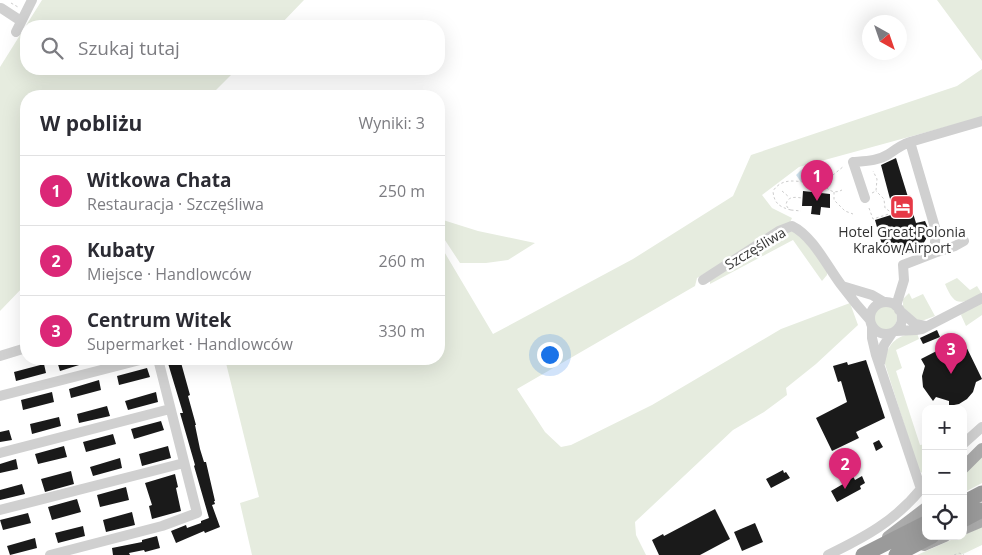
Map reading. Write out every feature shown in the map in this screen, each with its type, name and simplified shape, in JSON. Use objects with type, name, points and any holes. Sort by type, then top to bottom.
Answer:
[{"type":"highway","points":[[967,501],[982,493]]},
{"type":"highway","points":[[967,518],[982,510]]},
{"type":"highway","points":[[863,555],[922,525]]},
{"type":"highway","points":[[897,555],[925,540]]},
{"type":"main road","points":[[967,464],[982,449]]},
{"type":"main road","points":[[863,555],[922,511]]},
{"type":"main road","points":[[967,527],[982,521]]},
{"type":"main road","points":[[897,555],[935,540]]},
{"type":"street","points":[[22,20],[32,0]]},
{"type":"street","points":[[1,8],[20,20]]},
{"type":"street","points":[[16,32],[20,25]]},
{"type":"street","points":[[865,197],[853,162],[870,161],[888,155],[899,146],[910,142],[982,121]]},
{"type":"street","points":[[910,142],[936,231],[934,253]]},
{"type":"street","name":"Szczęśliwa","points":[[702,280],[780,231],[792,226],[799,229],[807,237],[871,323]]},
{"type":"street","points":[[880,364],[884,345],[902,319],[897,308],[904,280],[903,265],[964,241]]},
{"type":"street","points":[[842,286],[872,295],[897,308],[916,324],[926,326]]},
{"type":"street","points":[[871,323],[882,334],[916,330],[982,298]]},
{"type":"street","points":[[884,302],[872,310],[872,338],[876,355],[922,484]]},
{"type":"street","points":[[0,356],[20,350]]},
{"type":"street","points":[[0,396],[121,365]]},
{"type":"street","points":[[50,555],[162,526],[197,513],[159,365]]},
{"type":"street","points":[[0,453],[170,409]]},
{"type":"street","points":[[967,440],[982,427]]},
{"type":"street","points":[[0,510],[184,463]]},
{"type":"street","points":[[828,555],[882,526],[898,514],[922,488]]},
{"type":"path","points":[[10,0],[9,2],[23,10]]},
{"type":"path","points":[[876,159],[873,170],[877,179],[876,191],[884,199],[885,208],[892,214],[873,219],[865,197],[876,191]]},
{"type":"path","points":[[822,184],[844,166],[853,162]]},
{"type":"path","points":[[820,170],[829,177]]},
{"type":"path","points":[[801,210],[791,210],[778,205],[774,199],[773,191],[780,183],[793,180],[800,183],[822,184],[828,190],[834,192],[842,190]]},
{"type":"path","points":[[782,191],[790,198],[802,198]]},
{"type":"path","points":[[834,192],[834,200],[845,211],[852,214]]},
{"type":"path","points":[[790,198],[787,200],[786,205],[791,210]]},
{"type":"path","points":[[954,555],[959,553],[964,555]]},
{"type":"shaded area","points":[[42,0],[304,0],[285,20],[29,20]]},
{"type":"shaded area","points":[[937,0],[982,0],[982,61]]},
{"type":"shaded area","points":[[20,35],[20,75],[231,75],[216,90],[20,90],[20,290],[0,311],[0,67]]},
{"type":"shaded area","points":[[982,69],[982,117],[799,167],[762,195],[772,208],[792,218],[786,231],[797,232],[827,269],[827,275],[822,281],[793,240],[710,284],[710,270],[697,278],[695,286],[517,389],[545,432],[561,447],[571,445],[652,405],[781,329],[850,303],[858,325],[816,364],[786,388],[787,395],[764,412],[733,430],[635,522],[636,535],[646,555],[252,555],[240,503],[259,497],[226,365],[445,365],[445,253],[493,334],[633,259],[733,196],[751,155],[957,86]]},
{"type":"shaded area","points":[[445,221],[478,231],[535,243],[508,260],[486,263],[460,263],[445,240]]},
{"type":"shaded area","points":[[957,278],[970,290],[977,286],[982,294],[964,302],[959,302],[952,297],[945,284]]},
{"type":"shaded area","points":[[909,293],[912,299],[923,294],[935,316],[919,322],[903,307],[903,299]]},
{"type":"shaded area","points":[[982,301],[982,315],[966,326],[961,315],[963,311]]},
{"type":"shaded area","points":[[885,306],[893,310],[897,318],[893,326],[885,330],[877,326],[873,318],[877,310]]},
{"type":"shaded area","points":[[917,333],[919,339],[896,350],[902,368],[896,371],[920,445],[922,445],[922,473],[919,471],[884,361],[891,344],[904,336]]},
{"type":"shaded area","points":[[982,456],[982,483],[967,491],[967,471]]},
{"type":"shaded area","points":[[982,527],[982,545],[961,555],[917,555],[951,540],[967,540],[967,533]]},
{"type":"water","points":[[815,167],[819,169],[813,173],[810,181],[801,182],[796,175],[801,170]]},
{"type":"building","name":"Hotel Great Polonia Kraków Airport","points":[[896,158],[916,223],[925,221],[928,228],[926,229],[926,239],[922,246],[916,251],[902,255],[900,248],[884,252],[875,220],[894,214],[881,165]]},
{"type":"building","points":[[803,191],[830,194],[830,208],[821,207],[820,215],[811,214],[812,206],[802,206]]},
{"type":"building","points":[[937,330],[940,337],[923,344],[920,338]]},
{"type":"building","points":[[962,338],[982,379],[976,382],[973,392],[967,399],[959,404],[949,405],[949,401],[936,397],[933,401],[923,387],[922,376],[925,366],[921,359]]},
{"type":"building","points":[[866,360],[885,418],[856,432],[859,438],[832,451],[816,418],[847,402],[841,381],[838,382],[833,366],[847,362],[848,365]]},
{"type":"building","points":[[44,365],[46,373],[16,381],[14,372]]},
{"type":"building","points":[[58,365],[79,365],[60,371]]},
{"type":"building","points":[[169,365],[182,365],[190,395],[188,396],[200,449],[204,462],[206,462],[215,501],[215,504],[212,505],[220,527],[205,533],[204,531],[176,543],[171,531],[186,525],[187,528],[209,518],[180,413],[183,413]]},
{"type":"building","points":[[147,368],[150,377],[119,385],[117,376]]},
{"type":"building","points":[[99,380],[101,390],[71,398],[69,389]]},
{"type":"building","points":[[52,392],[54,402],[23,410],[21,400]]},
{"type":"building","points":[[156,392],[158,402],[128,410],[125,401]]},
{"type":"building","points":[[107,406],[110,416],[79,423],[77,414]]},
{"type":"building","points":[[59,417],[61,426],[32,434],[30,424]]},
{"type":"building","points":[[161,421],[164,430],[134,439],[131,429]]},
{"type":"building","points":[[9,430],[12,440],[0,442],[0,432]]},
{"type":"building","points":[[113,434],[116,444],[86,452],[83,442]]},
{"type":"building","points":[[879,440],[883,447],[876,451],[873,443]]},
{"type":"building","points":[[64,446],[67,457],[38,464],[35,454]]},
{"type":"building","points":[[168,446],[171,458],[142,466],[139,454]]},
{"type":"building","points":[[120,458],[122,468],[93,476],[90,467]]},
{"type":"building","points":[[16,459],[18,469],[0,473],[0,464]]},
{"type":"building","points":[[845,461],[855,480],[862,476],[865,483],[860,486],[861,489],[837,502],[831,491],[843,484],[834,467]]},
{"type":"building","points":[[783,470],[790,478],[771,488],[766,479]]},
{"type":"building","points":[[71,471],[74,484],[45,492],[41,479]]},
{"type":"building","points":[[175,474],[181,511],[152,519],[149,506],[152,505],[145,483]]},
{"type":"building","points":[[22,484],[25,494],[0,500],[0,490]]},
{"type":"building","points":[[126,487],[129,500],[100,507],[97,495]]},
{"type":"building","points":[[77,499],[81,512],[52,520],[48,507]]},
{"type":"building","points":[[715,509],[730,539],[700,555],[659,555],[652,540],[663,534],[664,536]]},
{"type":"building","points":[[132,512],[135,525],[106,532],[103,520]]},
{"type":"building","points":[[28,513],[31,523],[3,530],[0,520]]},
{"type":"building","points":[[755,523],[763,542],[742,551],[734,532]]},
{"type":"building","points":[[83,526],[85,536],[58,543],[55,533]]},
{"type":"building","points":[[157,536],[160,548],[145,552],[144,550],[129,553],[130,555],[113,555],[112,548],[142,542],[142,540]]},
{"type":"building","points":[[35,538],[37,548],[10,555],[7,546]]},
{"type":"place","name":"Witkowa Chata","points":[[817,201]]},
{"type":"place","name":"Hotel Great Polonia Kraków Airport","points":[[902,207]]},
{"type":"place","name":"Centrum Witek","points":[[951,374]]},
{"type":"place","name":"Kubaty","points":[[845,489]]}]
